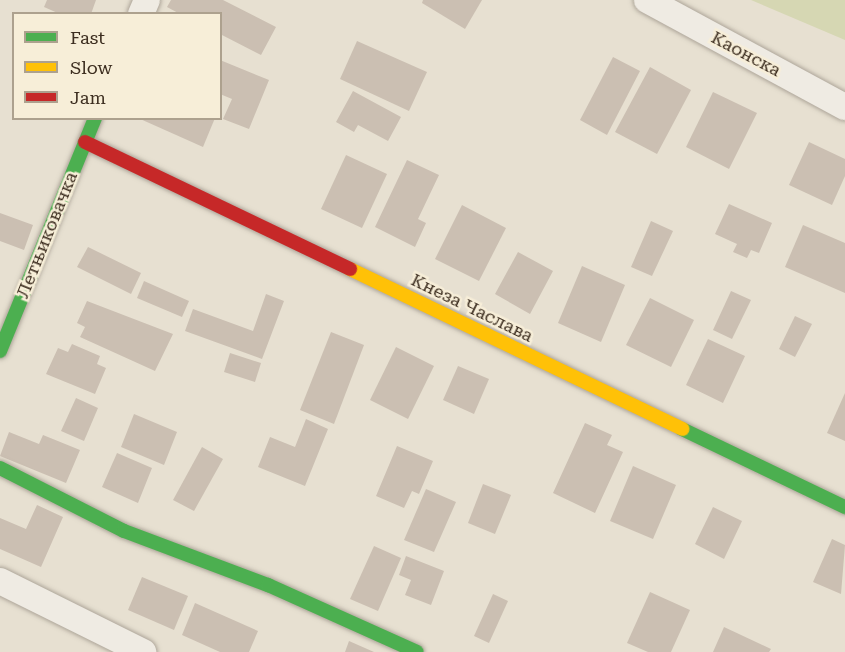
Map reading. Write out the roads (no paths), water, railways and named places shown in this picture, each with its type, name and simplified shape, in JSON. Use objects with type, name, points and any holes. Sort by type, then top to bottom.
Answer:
[{"type":"street","name":"Каонска","points":[[647,0],[845,107]]},
{"type":"street","name":"Летњиковачка","points":[[0,351],[94,120]]},
{"type":"street","name":"Кнеза Часлава","points":[[85,142],[845,507]]},
{"type":"street","points":[[0,468],[124,531],[268,585],[417,652]]},
{"type":"street","points":[[0,580],[143,652]]}]
